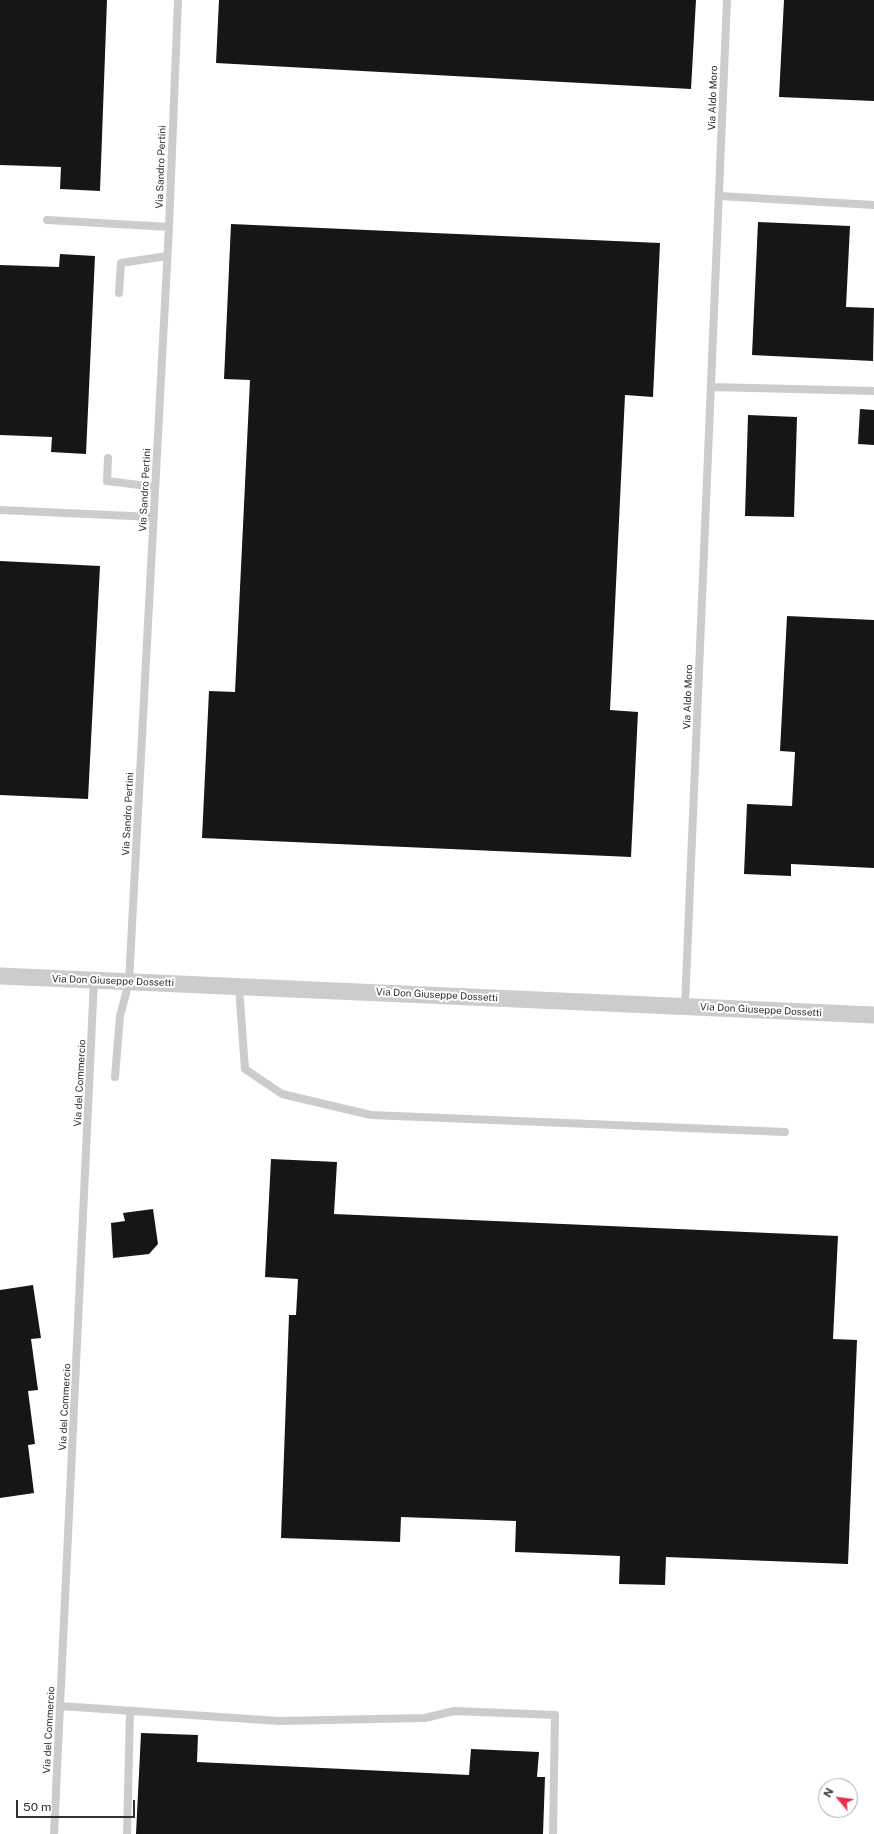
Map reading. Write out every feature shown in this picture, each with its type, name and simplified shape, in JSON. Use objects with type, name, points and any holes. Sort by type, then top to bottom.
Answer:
[{"type":"street","name":"Via Don Giuseppe Dossetti","points":[[0,976],[874,1015]]},
{"type":"lane","name":"Via Sandro Pertini","points":[[115,1077],[120,1016],[129,982],[169,227],[178,0]]},
{"type":"lane","name":"Via Aldo Moro","points":[[685,1006],[727,0]]},
{"type":"lane","points":[[719,196],[874,205]]},
{"type":"lane","points":[[47,220],[169,227]]},
{"type":"lane","points":[[119,293],[121,263],[167,256]]},
{"type":"lane","points":[[711,388],[874,391]]},
{"type":"lane","points":[[108,458],[107,480],[155,487]]},
{"type":"lane","points":[[0,510],[153,517]]},
{"type":"lane","name":"Via del Commercio","points":[[54,1834],[94,980]]},
{"type":"lane","points":[[239,986],[245,1069],[282,1094],[371,1115],[785,1132]]},
{"type":"lane","points":[[60,1706],[279,1721],[425,1718],[454,1711],[555,1716],[553,1834]]},
{"type":"lane","points":[[127,1834],[130,1711]]},
{"type":"building","points":[[0,0],[107,0],[100,191],[60,189],[61,167],[0,165]]},
{"type":"building","points":[[219,0],[696,0],[691,89],[216,63]]},
{"type":"building","points":[[784,0],[874,0],[874,101],[779,97]]},
{"type":"building","points":[[758,222],[850,226],[846,307],[874,308],[873,361],[752,355]]},
{"type":"building","points":[[231,224],[660,243],[653,397],[625,395],[610,710],[638,712],[631,857],[202,838],[209,691],[235,692],[250,380],[224,379]]},
{"type":"building","points":[[60,254],[95,256],[86,454],[51,452],[52,437],[0,435],[0,265],[59,267]]},
{"type":"building","points":[[860,409],[874,410],[874,445],[858,444]]},
{"type":"building","points":[[748,415],[797,417],[794,517],[745,516]]},
{"type":"building","points":[[0,561],[100,566],[88,799],[0,795]]},
{"type":"building","points":[[787,616],[874,620],[874,868],[791,864],[791,876],[744,874],[747,804],[792,806],[795,752],[780,751]]},
{"type":"building","points":[[271,1159],[337,1162],[334,1214],[838,1236],[833,1339],[857,1340],[848,1564],[666,1557],[665,1585],[619,1584],[620,1556],[515,1552],[516,1521],[401,1517],[400,1542],[281,1538],[289,1315],[296,1315],[298,1279],[265,1277]]},
{"type":"building","points":[[153,1209],[158,1244],[149,1254],[113,1258],[111,1223],[125,1221],[123,1213]]},
{"type":"building","points":[[33,1285],[41,1338],[31,1339],[38,1390],[28,1391],[35,1444],[28,1445],[34,1493],[0,1498],[0,1290]]},
{"type":"building","points":[[141,1733],[198,1735],[197,1762],[469,1775],[471,1749],[539,1752],[537,1777],[545,1777],[543,1834],[136,1834]]}]
